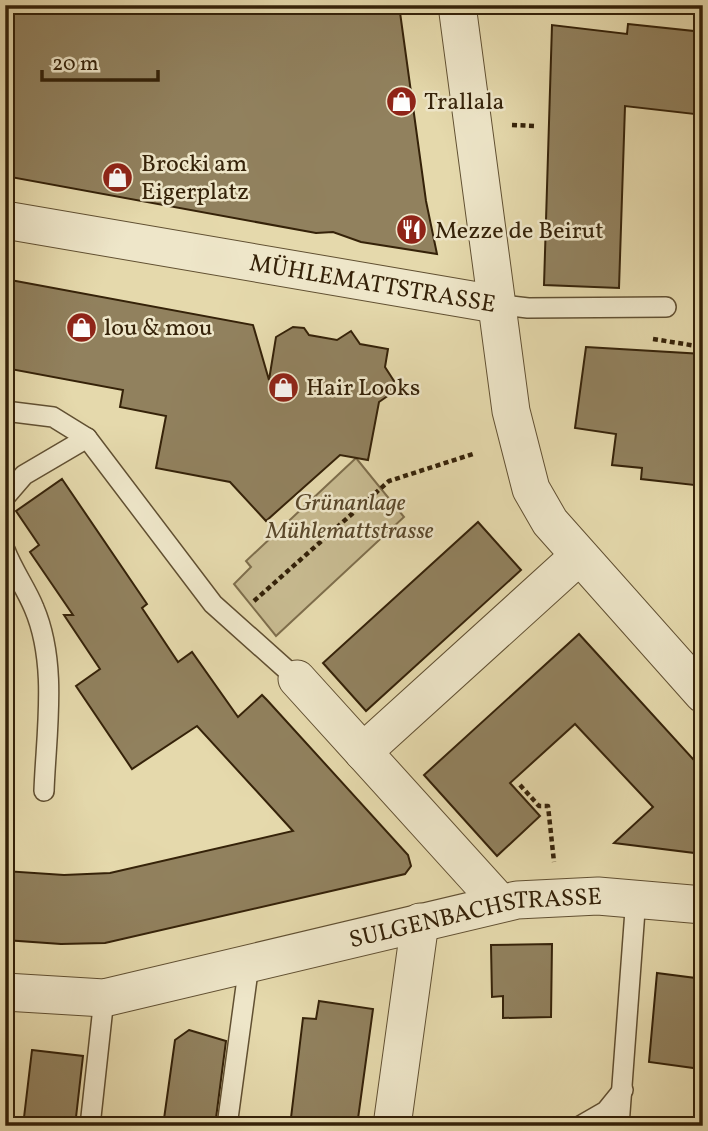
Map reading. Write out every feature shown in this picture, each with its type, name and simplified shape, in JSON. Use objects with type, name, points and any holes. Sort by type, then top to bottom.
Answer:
[{"type":"street","points":[[457,5],[495,304]]},
{"type":"street","name":"MÜHLEMATTSTRASSE","points":[[5,220],[495,304],[511,411],[524,468],[542,509],[579,556],[703,694]]},
{"type":"street","points":[[363,752],[579,556]]},
{"type":"street","points":[[297,679],[500,903]]},
{"type":"street","name":"SULGENBACHSTRASSE","points":[[5,992],[104,998],[500,903],[562,896],[636,897],[703,905]]},
{"type":"street","points":[[392,1126],[420,922]]},
{"type":"lane","points":[[495,304],[528,308],[666,307]]},
{"type":"lane","points":[[5,411],[53,417],[87,438],[213,604],[297,679]]},
{"type":"lane","points":[[5,497],[24,475],[87,438]]},
{"type":"lane","points":[[5,550],[34,608],[44,641],[48,689],[44,791]]},
{"type":"lane","points":[[619,1126],[636,897]]},
{"type":"lane","points":[[227,1126],[249,964]]},
{"type":"lane","points":[[90,1126],[104,998]]},
{"type":"lane","points":[[580,1126],[606,1111],[623,1090]]},
{"type":"path","points":[[504,124],[537,126]]},
{"type":"path","points":[[250,604],[389,481],[472,454]]},
{"type":"path","points":[[520,785],[539,806],[548,806],[555,873]]},
{"type":"green space","name":"Grünanlage Mühlemattstrasse","points":[[356,458],[404,517],[276,636],[234,584],[251,567],[246,561]]},
{"type":"building","points":[[5,5],[399,5],[426,201],[437,254],[361,242],[333,232],[316,233],[5,176]]},
{"type":"building","points":[[628,24],[703,32],[703,115],[625,106],[619,288],[544,285],[552,25],[627,34]]},
{"type":"building","points":[[5,279],[253,325],[269,380],[276,337],[293,327],[304,328],[309,335],[337,340],[351,331],[360,344],[388,349],[385,367],[394,381],[392,393],[379,402],[368,460],[340,455],[266,521],[230,482],[156,468],[166,416],[120,407],[123,390],[5,368]]},
{"type":"building","points":[[586,347],[703,354],[703,486],[641,479],[642,468],[612,465],[616,434],[575,428]]},
{"type":"building","points":[[62,479],[147,604],[142,608],[178,662],[192,652],[238,717],[262,695],[408,855],[411,866],[405,874],[105,943],[61,944],[5,940],[5,871],[64,875],[110,873],[293,831],[197,726],[132,769],[76,686],[100,669],[64,615],[73,615],[30,552],[39,545],[16,511]]},
{"type":"building","points":[[478,522],[521,570],[366,711],[323,663]]},
{"type":"building","points":[[579,634],[703,770],[703,854],[614,843],[653,807],[575,724],[510,783],[540,816],[497,856],[424,775]]},
{"type":"building","points":[[552,944],[551,1017],[503,1018],[503,996],[492,997],[491,945]]},
{"type":"building","points":[[657,973],[703,979],[701,1069],[649,1062]]},
{"type":"building","points":[[319,1001],[373,1009],[357,1126],[290,1126],[303,1018],[316,1019]]},
{"type":"building","points":[[189,1030],[226,1041],[215,1126],[163,1126],[175,1040]]},
{"type":"building","points":[[32,1050],[83,1056],[75,1126],[23,1126]]},
{"type":"place","name":"Trallala","points":[[401,101]]},
{"type":"place","name":"Brocki am Eigerplatz","points":[[118,177]]},
{"type":"place","name":"Mezze de Beirut","points":[[412,230]]},
{"type":"place","name":"lou & mou","points":[[81,327]]},
{"type":"place","name":"Hair Looks","points":[[283,387]]}]
